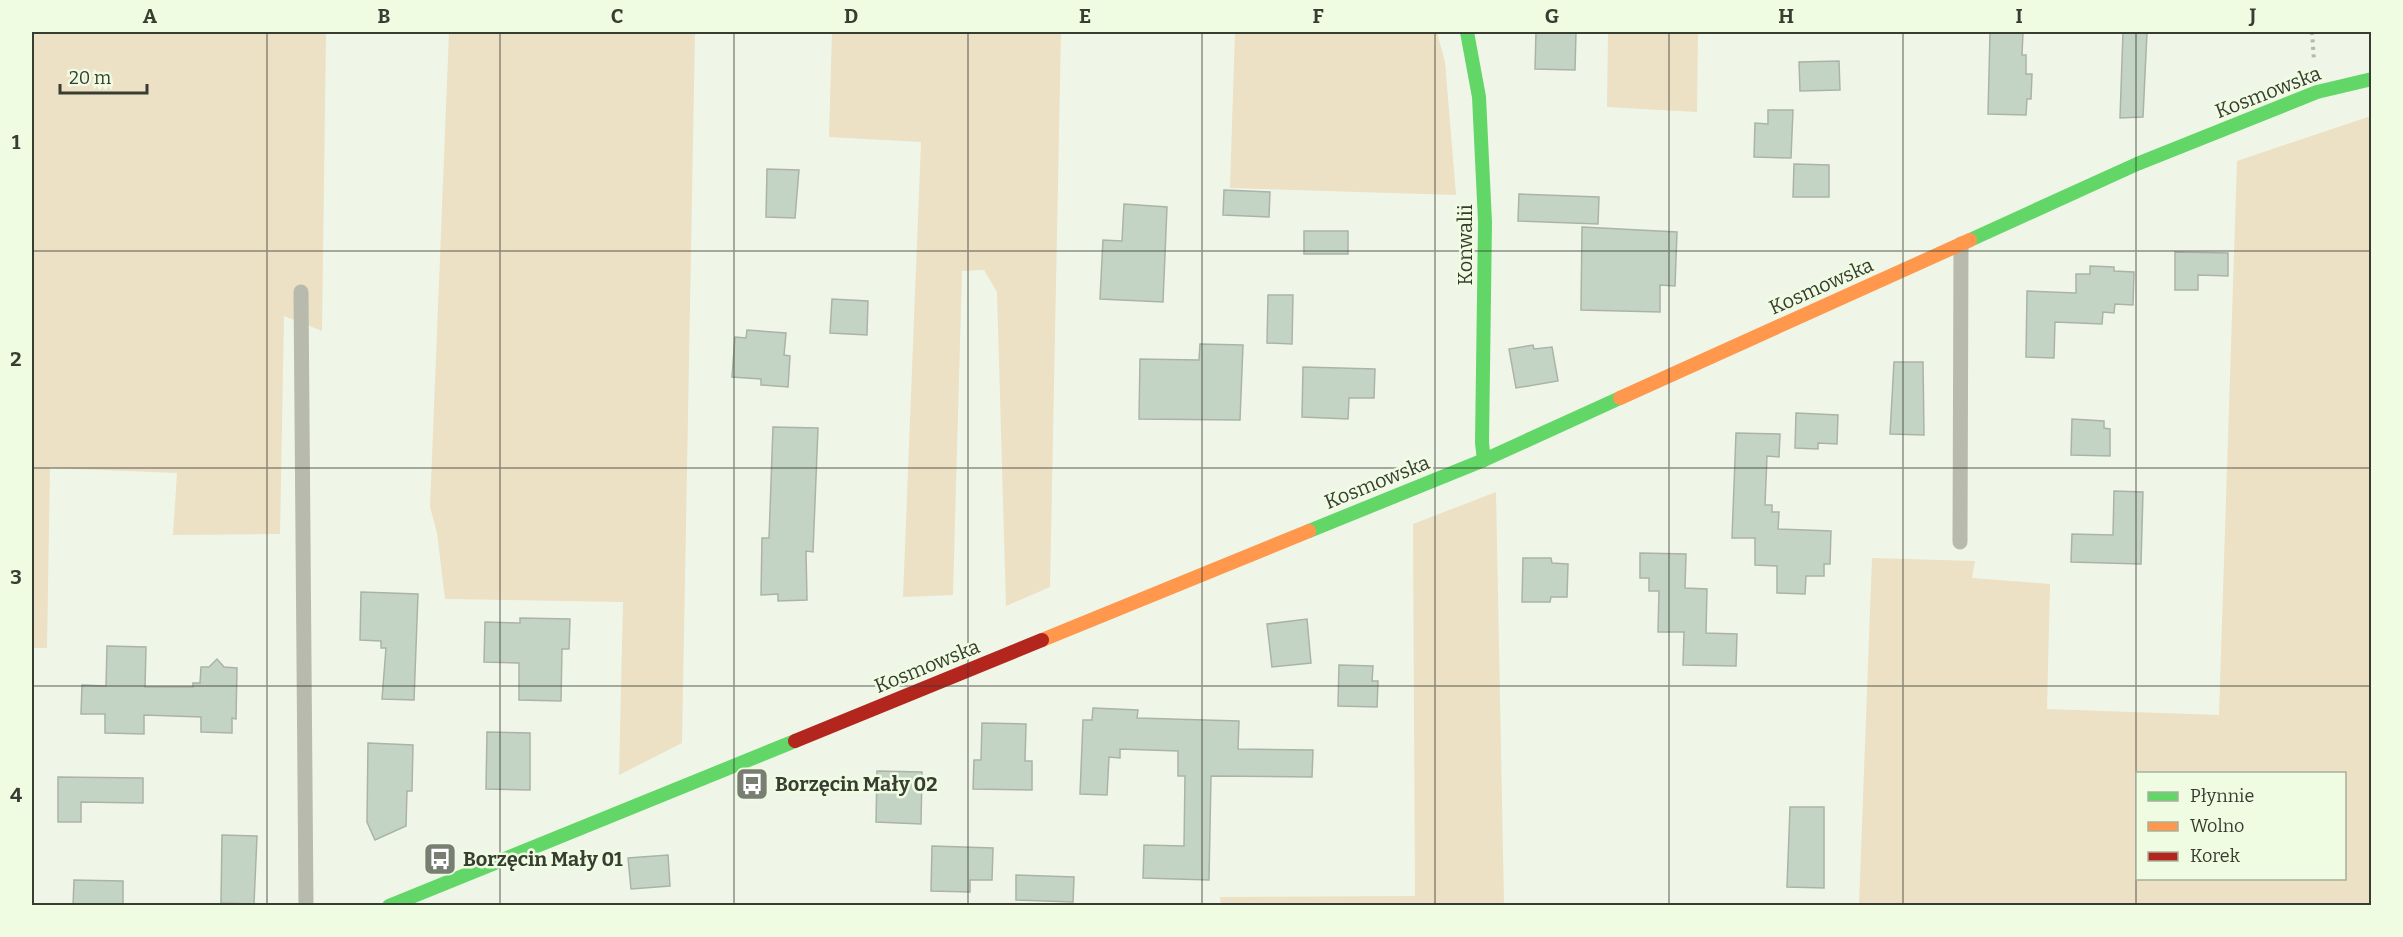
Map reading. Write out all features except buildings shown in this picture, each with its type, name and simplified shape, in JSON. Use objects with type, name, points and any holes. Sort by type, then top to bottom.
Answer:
[{"type":"street","name":"Konwalii","points":[[1467,32],[1479,97],[1485,222],[1482,443],[1484,460]]},
{"type":"street","name":"Kosmowska","points":[[390,906],[1484,460],[2138,164],[2317,92],[2372,79]]},
{"type":"lane","points":[[1960,542],[1961,244]]},
{"type":"lane","points":[[301,292],[306,906]]},
{"type":"shaded area","points":[[32,32],[326,32],[322,331],[284,316],[280,534],[173,535],[177,473],[50,468],[47,648],[32,648]]},
{"type":"shaded area","points":[[449,32],[695,32],[682,743],[619,775],[623,602],[445,599],[437,533],[430,507]]},
{"type":"shaded area","points":[[832,32],[1061,32],[1050,587],[1006,606],[997,292],[984,270],[962,271],[953,595],[903,597],[921,142],[829,137]]},
{"type":"shaded area","points":[[1235,32],[1437,32],[1445,62],[1456,195],[1230,188]]},
{"type":"shaded area","points":[[1608,32],[1698,32],[1697,112],[1607,107]]},
{"type":"shaded area","points":[[2371,116],[2371,905],[1859,905],[1872,558],[1975,561],[1972,578],[2050,584],[2047,709],[2219,715],[2237,161]]},
{"type":"shaded area","points":[[1496,492],[1504,905],[1221,905],[1220,897],[1415,896],[1413,524]]},
{"type":"traffic: fast","points":[[1467,32],[1479,97],[1485,222],[1482,443],[1484,460]]},
{"type":"traffic: fast","points":[[1970,240],[2137,164],[2317,92],[2372,79]]},
{"type":"traffic: fast","points":[[1309,531],[1484,460],[1620,398]]},
{"type":"traffic: fast","points":[[389,906],[795,741]]},
{"type":"traffic: slow","points":[[1620,398],[1970,240]]},
{"type":"traffic: slow","points":[[1042,640],[1309,531]]},
{"type":"traffic: jam","points":[[795,741],[1042,640]]},
{"type":"place","name":"Borzęcin Mały 02","points":[[752,784]]},
{"type":"place","name":"Borzęcin Mały 01","points":[[440,859]]}]
